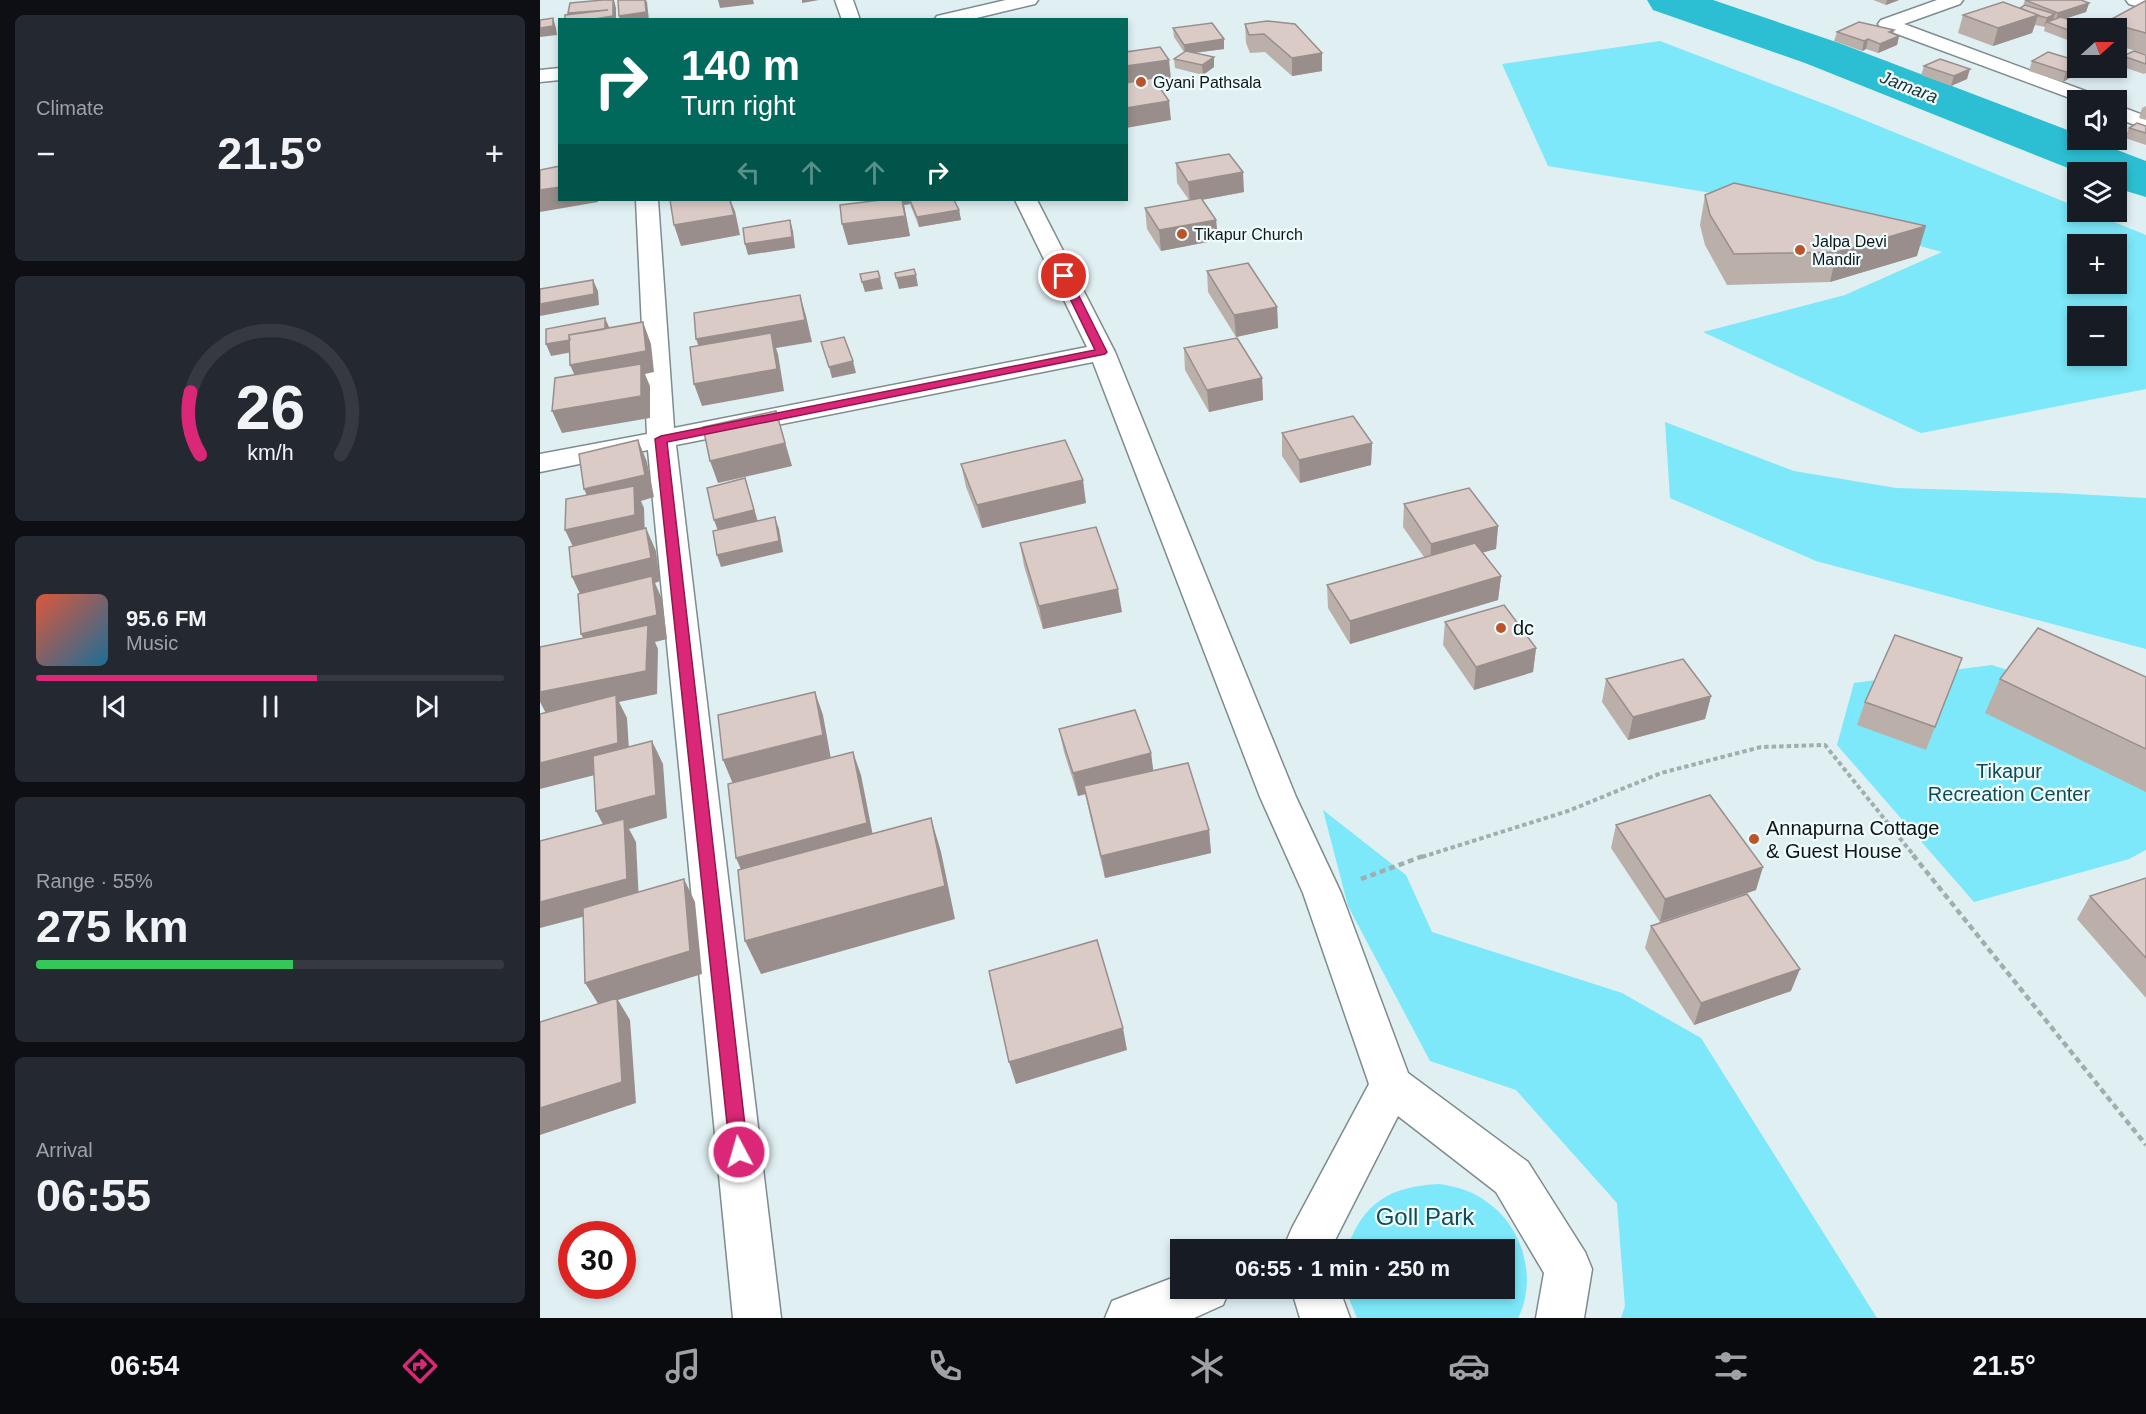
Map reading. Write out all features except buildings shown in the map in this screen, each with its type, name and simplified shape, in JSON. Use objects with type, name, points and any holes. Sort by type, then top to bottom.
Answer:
[{"type":"street","points":[[844,0],[851,18]]},
{"type":"street","points":[[950,18],[1006,3],[1029,0]]},
{"type":"street","points":[[1954,0],[1887,24],[2067,91]]},
{"type":"street","points":[[2135,0],[2146,4]]},
{"type":"street","points":[[540,76],[558,74]]},
{"type":"street","points":[[2127,115],[2146,123]]},
{"type":"street","points":[[647,201],[661,439],[758,1318]]},
{"type":"street","points":[[1026,201],[1101,352],[1278,797],[1322,893],[1390,1085],[1512,1177],[1568,1269],[1560,1318]]},
{"type":"street","points":[[540,464],[1101,352]]},
{"type":"street","points":[[1316,1239],[1390,1085]]},
{"type":"street","points":[[1129,1318],[1181,1299]]},
{"type":"street","points":[[1316,1299],[1326,1318]]},
{"type":"path","points":[[1322,893],[1437,851],[1568,811],[1660,773],[1761,747],[1825,745],[2146,1145]]},
{"type":"green space","points":[[1660,41],[1835,108],[2067,203],[2067,222],[2114,222],[2146,235],[2146,389],[1921,433],[1703,332],[1845,295],[1942,252],[1742,198],[1548,166],[1502,64]]},
{"type":"green space","points":[[1665,422],[1794,471],[1896,488],[2146,498],[2146,649],[1816,561],[1670,498]]},
{"type":"green space","name":"Tikapur Recreation Center","points":[[1992,665],[2146,716],[2146,850],[2129,859],[1974,902],[1837,745],[1854,683]]},
{"type":"green space","points":[[1323,810],[1406,875],[1432,932],[1622,993],[1701,1038],[1877,1318],[1621,1318],[1625,1306],[1617,1203],[1516,1090],[1430,1061],[1348,906]]},
{"type":"green space","name":"Goll Park","points":[[1440,1184],[1476,1195],[1510,1225],[1524,1255],[1526,1271],[1527,1287],[1518,1318],[1357,1318],[1349,1299],[1515,1299],[1515,1239],[1351,1239],[1361,1219],[1381,1200],[1407,1188]]},
{"type":"waterway","name":"Jamara","points":[[1669,0],[1822,53],[2146,180]]},
{"type":"place","name":"Gyani Pathsala","points":[[1141,82]]},
{"type":"place","name":"Tikapur Church","points":[[1182,234]]},
{"type":"place","name":"Jalpa Devi Mandir","points":[[1800,250]]},
{"type":"place","name":"dc","points":[[1501,628]]},
{"type":"place","name":"Annapurna Cottage & Guest House","points":[[1754,839]]},
{"type":"route","points":[[739,1152],[661,439],[1101,352],[1064,276]]}]
